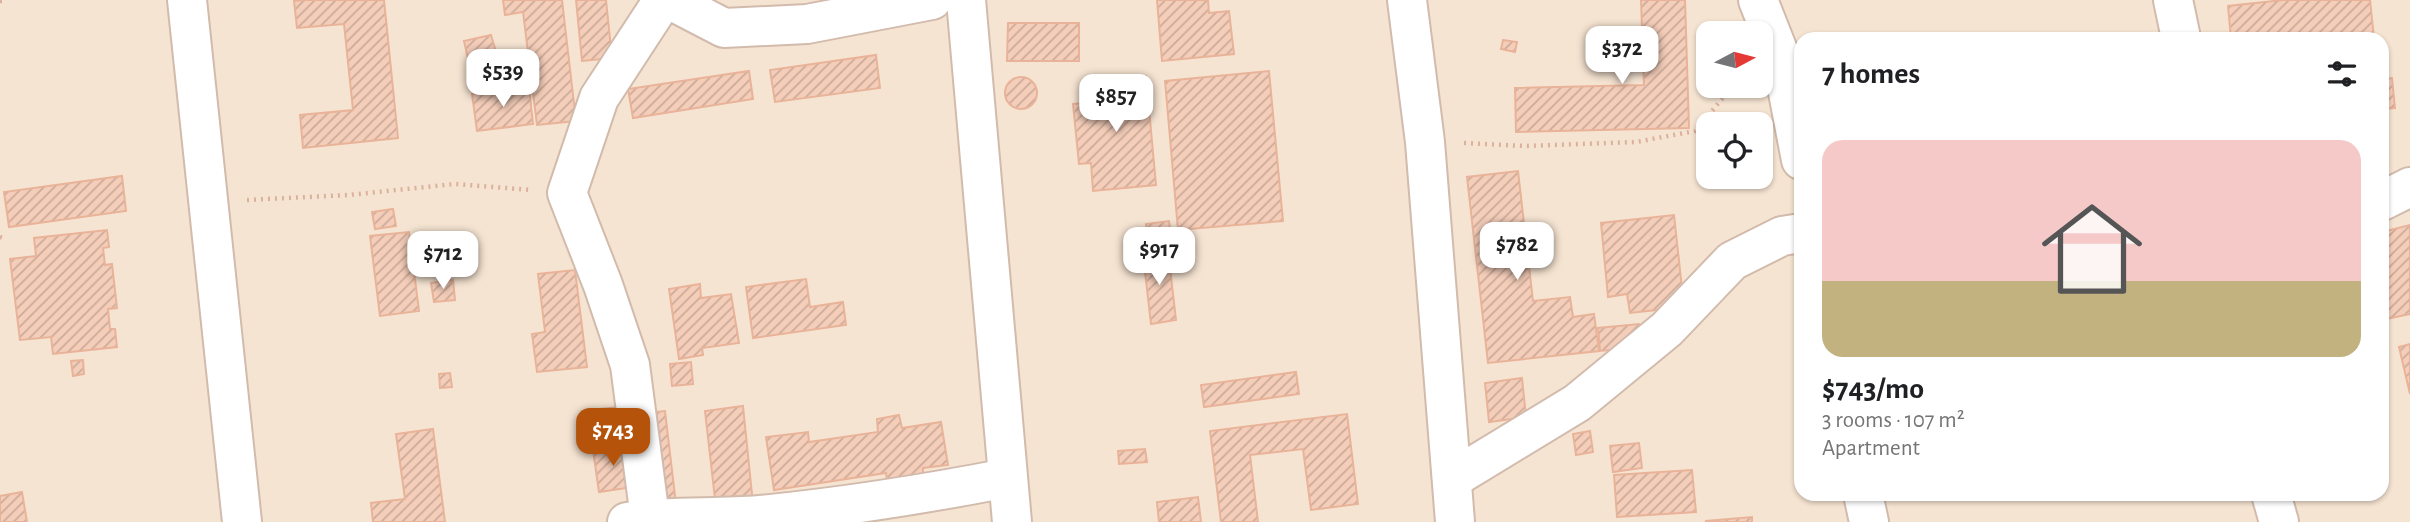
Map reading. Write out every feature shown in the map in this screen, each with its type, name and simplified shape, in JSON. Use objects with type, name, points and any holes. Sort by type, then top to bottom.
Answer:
[{"type":"street","points":[[187,0],[242,522]]},
{"type":"street","points":[[663,0],[599,98],[567,193],[603,285],[630,365],[639,520],[758,515],[889,500],[1007,478]]},
{"type":"street","points":[[670,0],[724,28],[807,24],[932,0]]},
{"type":"street","points":[[966,0],[1012,522]]},
{"type":"street","points":[[1407,0],[1425,142],[1455,522]]},
{"type":"street","points":[[1758,0],[1782,61],[1794,124]]},
{"type":"street","points":[[2173,0],[2180,32]]},
{"type":"street","points":[[2389,198],[2410,187]]},
{"type":"street","points":[[1452,479],[1577,403],[1667,329],[1732,261],[1782,236],[1794,234]]},
{"type":"street","points":[[1864,501],[1869,522]]},
{"type":"street","points":[[2273,501],[2279,522]]},
{"type":"path","points":[[1425,142],[1525,146],[1636,142],[1695,131],[1723,98]]},
{"type":"path","points":[[210,220],[247,200],[348,195],[455,184],[567,193]]},
{"type":"shaded area","points":[[0,0],[2410,0],[2410,522],[0,522]]},
{"type":"building","points":[[384,0],[398,138],[303,148],[300,115],[353,110],[344,24],[297,28],[294,1]]},
{"type":"building","points":[[503,0],[562,0],[576,121],[537,125],[523,12],[505,15]]},
{"type":"building","points":[[576,0],[606,0],[612,58],[582,61]]},
{"type":"building","points":[[1157,0],[1208,0],[1209,13],[1229,11],[1234,54],[1162,61]]},
{"type":"building","points":[[1641,0],[1685,0],[1689,128],[1516,132],[1515,88],[1644,85]]},
{"type":"building","points":[[2283,0],[2370,0],[2373,32],[2230,32],[2228,6]]},
{"type":"building","points":[[1008,23],[1079,23],[1079,61],[1007,61]]},
{"type":"building","points":[[491,35],[497,55],[469,63],[464,41]]},
{"type":"building","points":[[1503,40],[1517,42],[1515,52],[1501,49]]},
{"type":"building","points":[[876,55],[880,88],[775,102],[770,70]]},
{"type":"building","points":[[749,71],[753,99],[633,118],[628,89]]},
{"type":"building","points":[[1269,71],[1283,221],[1178,230],[1165,81]]},
{"type":"building","points":[[1146,76],[1156,185],[1093,191],[1091,163],[1079,164],[1073,104],[1087,103],[1085,82]]},
{"type":"building","points":[[1021,77],[1032,82],[1037,93],[1032,104],[1021,109],[1010,104],[1005,93],[1010,82]]},
{"type":"building","points":[[2389,78],[2392,78],[2395,108],[2389,108]]},
{"type":"building","points":[[529,87],[533,124],[477,131],[472,94]]},
{"type":"building","points":[[1518,171],[1533,301],[1570,297],[1573,317],[1594,314],[1599,351],[1488,363],[1467,177]]},
{"type":"building","points":[[122,176],[126,211],[9,227],[4,192]]},
{"type":"building","points":[[393,209],[396,226],[375,229],[372,212]]},
{"type":"building","points":[[1674,215],[1684,307],[1630,313],[1627,294],[1608,297],[1601,223]]},
{"type":"building","points":[[1169,221],[1172,243],[1148,245],[1146,224]]},
{"type":"building","points":[[2410,225],[2410,314],[2389,318],[2389,230]]},
{"type":"building","points":[[107,230],[109,247],[103,248],[105,265],[112,264],[117,308],[108,309],[110,329],[115,329],[117,347],[53,354],[51,337],[20,340],[10,259],[36,256],[34,238]]},
{"type":"building","points":[[409,232],[419,311],[380,316],[370,236]]},
{"type":"building","points":[[1168,251],[1176,320],[1151,324],[1143,254]]},
{"type":"building","points":[[575,270],[587,367],[537,372],[532,334],[545,332],[538,274]]},
{"type":"building","points":[[806,279],[810,307],[843,302],[846,325],[753,338],[746,287]]},
{"type":"building","points":[[453,280],[455,300],[434,302],[431,283]]},
{"type":"building","points":[[700,284],[701,298],[731,294],[739,343],[702,348],[703,355],[679,359],[669,289]]},
{"type":"building","points":[[1639,324],[1641,347],[1600,351],[1598,328]]},
{"type":"building","points":[[2410,344],[2410,394],[2399,347]]},
{"type":"building","points":[[83,360],[84,374],[73,376],[71,361]]},
{"type":"building","points":[[691,362],[693,384],[672,386],[670,364]]},
{"type":"building","points":[[1296,372],[1299,394],[1204,407],[1201,385]]},
{"type":"building","points":[[450,373],[452,387],[440,388],[439,374]]},
{"type":"building","points":[[1522,378],[1526,417],[1489,422],[1485,383]]},
{"type":"building","points":[[743,406],[753,504],[716,508],[705,411]]},
{"type":"building","points":[[620,407],[622,436],[593,438],[591,410]]},
{"type":"building","points":[[665,411],[676,504],[656,506],[645,413]]},
{"type":"building","points":[[1347,414],[1358,504],[1311,510],[1303,449],[1250,455],[1258,522],[1221,522],[1210,431]]},
{"type":"building","points":[[899,415],[902,428],[941,422],[948,465],[923,468],[923,476],[887,481],[886,473],[774,490],[766,437],[808,432],[809,442],[878,432],[877,419]]},
{"type":"building","points":[[433,429],[445,522],[373,522],[371,503],[405,499],[396,434]]},
{"type":"building","points":[[1590,431],[1593,452],[1576,455],[1573,434]]},
{"type":"building","points":[[1639,443],[1642,468],[1613,472],[1610,446]]},
{"type":"building","points":[[627,444],[633,487],[599,492],[593,450]]},
{"type":"building","points":[[1145,449],[1147,462],[1119,464],[1118,451]]},
{"type":"building","points":[[1692,470],[1696,512],[1617,517],[1614,475]]},
{"type":"building","points":[[22,492],[27,522],[0,522],[0,496]]},
{"type":"building","points":[[1198,497],[1201,522],[1159,522],[1157,502]]},
{"type":"building","points":[[1752,517],[1752,522],[1706,522],[1706,521]]}]
